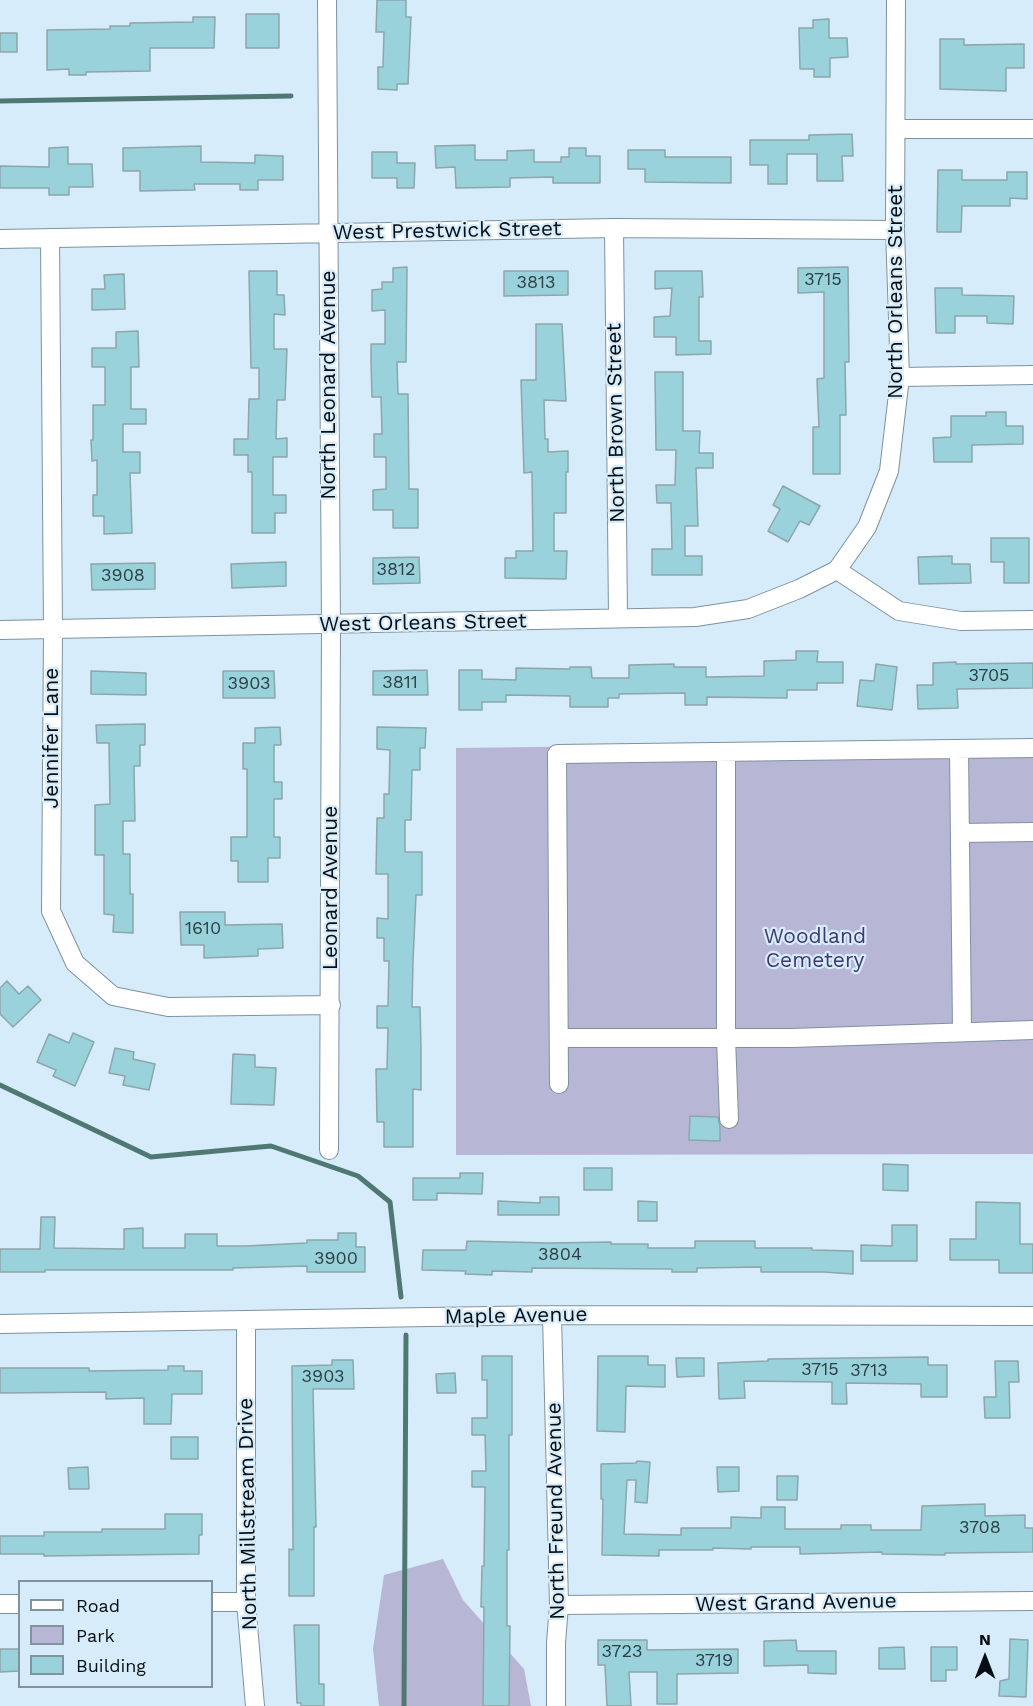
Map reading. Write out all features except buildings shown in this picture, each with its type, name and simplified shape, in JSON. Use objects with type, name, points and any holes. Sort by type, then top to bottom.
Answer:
[{"type":"street","name":"North Leonard Avenue","points":[[327,0],[331,625]]},
{"type":"street","name":"North Orleans Street","points":[[837,570],[867,527],[889,471],[900,377],[895,230],[896,0]]},
{"type":"street","points":[[896,129],[1033,129]]},
{"type":"street","name":"West Prestwick Street","points":[[0,239],[614,228],[895,230]]},
{"type":"street","name":"North Brown Street","points":[[614,228],[618,617]]},
{"type":"street","name":"Jennifer Lane","points":[[50,238],[53,629],[51,911],[75,963],[113,996],[168,1007],[331,1005]]},
{"type":"street","points":[[900,377],[1033,375]]},
{"type":"street","points":[[837,570],[899,611],[961,621],[1033,620]]},
{"type":"street","name":"West Orleans Street","points":[[0,630],[695,617],[748,609],[799,589],[837,570]]},
{"type":"street","name":"Leonard Avenue","points":[[329,1150],[331,625]]},
{"type":"street","points":[[559,1084],[557,754],[1033,748]]},
{"type":"street","points":[[959,749],[962,1031]]},
{"type":"street","points":[[726,752],[726,1038],[729,1119]]},
{"type":"street","points":[[960,833],[1033,832]]},
{"type":"street","points":[[559,1038],[792,1038],[1033,1030]]},
{"type":"street","name":"Maple Avenue","points":[[0,1324],[552,1315],[1033,1316]]},
{"type":"street","name":"North Freund Avenue","points":[[552,1315],[559,1605],[556,1643],[556,1706]]},
{"type":"street","name":"North Millstream Drive","points":[[246,1321],[246,1602],[255,1706]]},
{"type":"street","name":"West Grand Avenue","points":[[559,1605],[1033,1601]]},
{"type":"street","points":[[213,1602],[246,1602]]},
{"type":"street","points":[[0,1604],[18,1604]]},
{"type":"green space","name":"Woodland Cemetery","points":[[1033,741],[1033,1154],[456,1155],[456,748]]},
{"type":"green space","points":[[443,1559],[463,1600],[524,1669],[531,1706],[379,1706],[373,1649],[384,1575]]},
{"type":"waterway","points":[[0,101],[291,96]]},
{"type":"waterway","points":[[0,1085],[151,1157],[271,1146],[358,1176],[390,1202],[401,1297]]},
{"type":"waterway","points":[[404,1706],[406,1335]]}]
